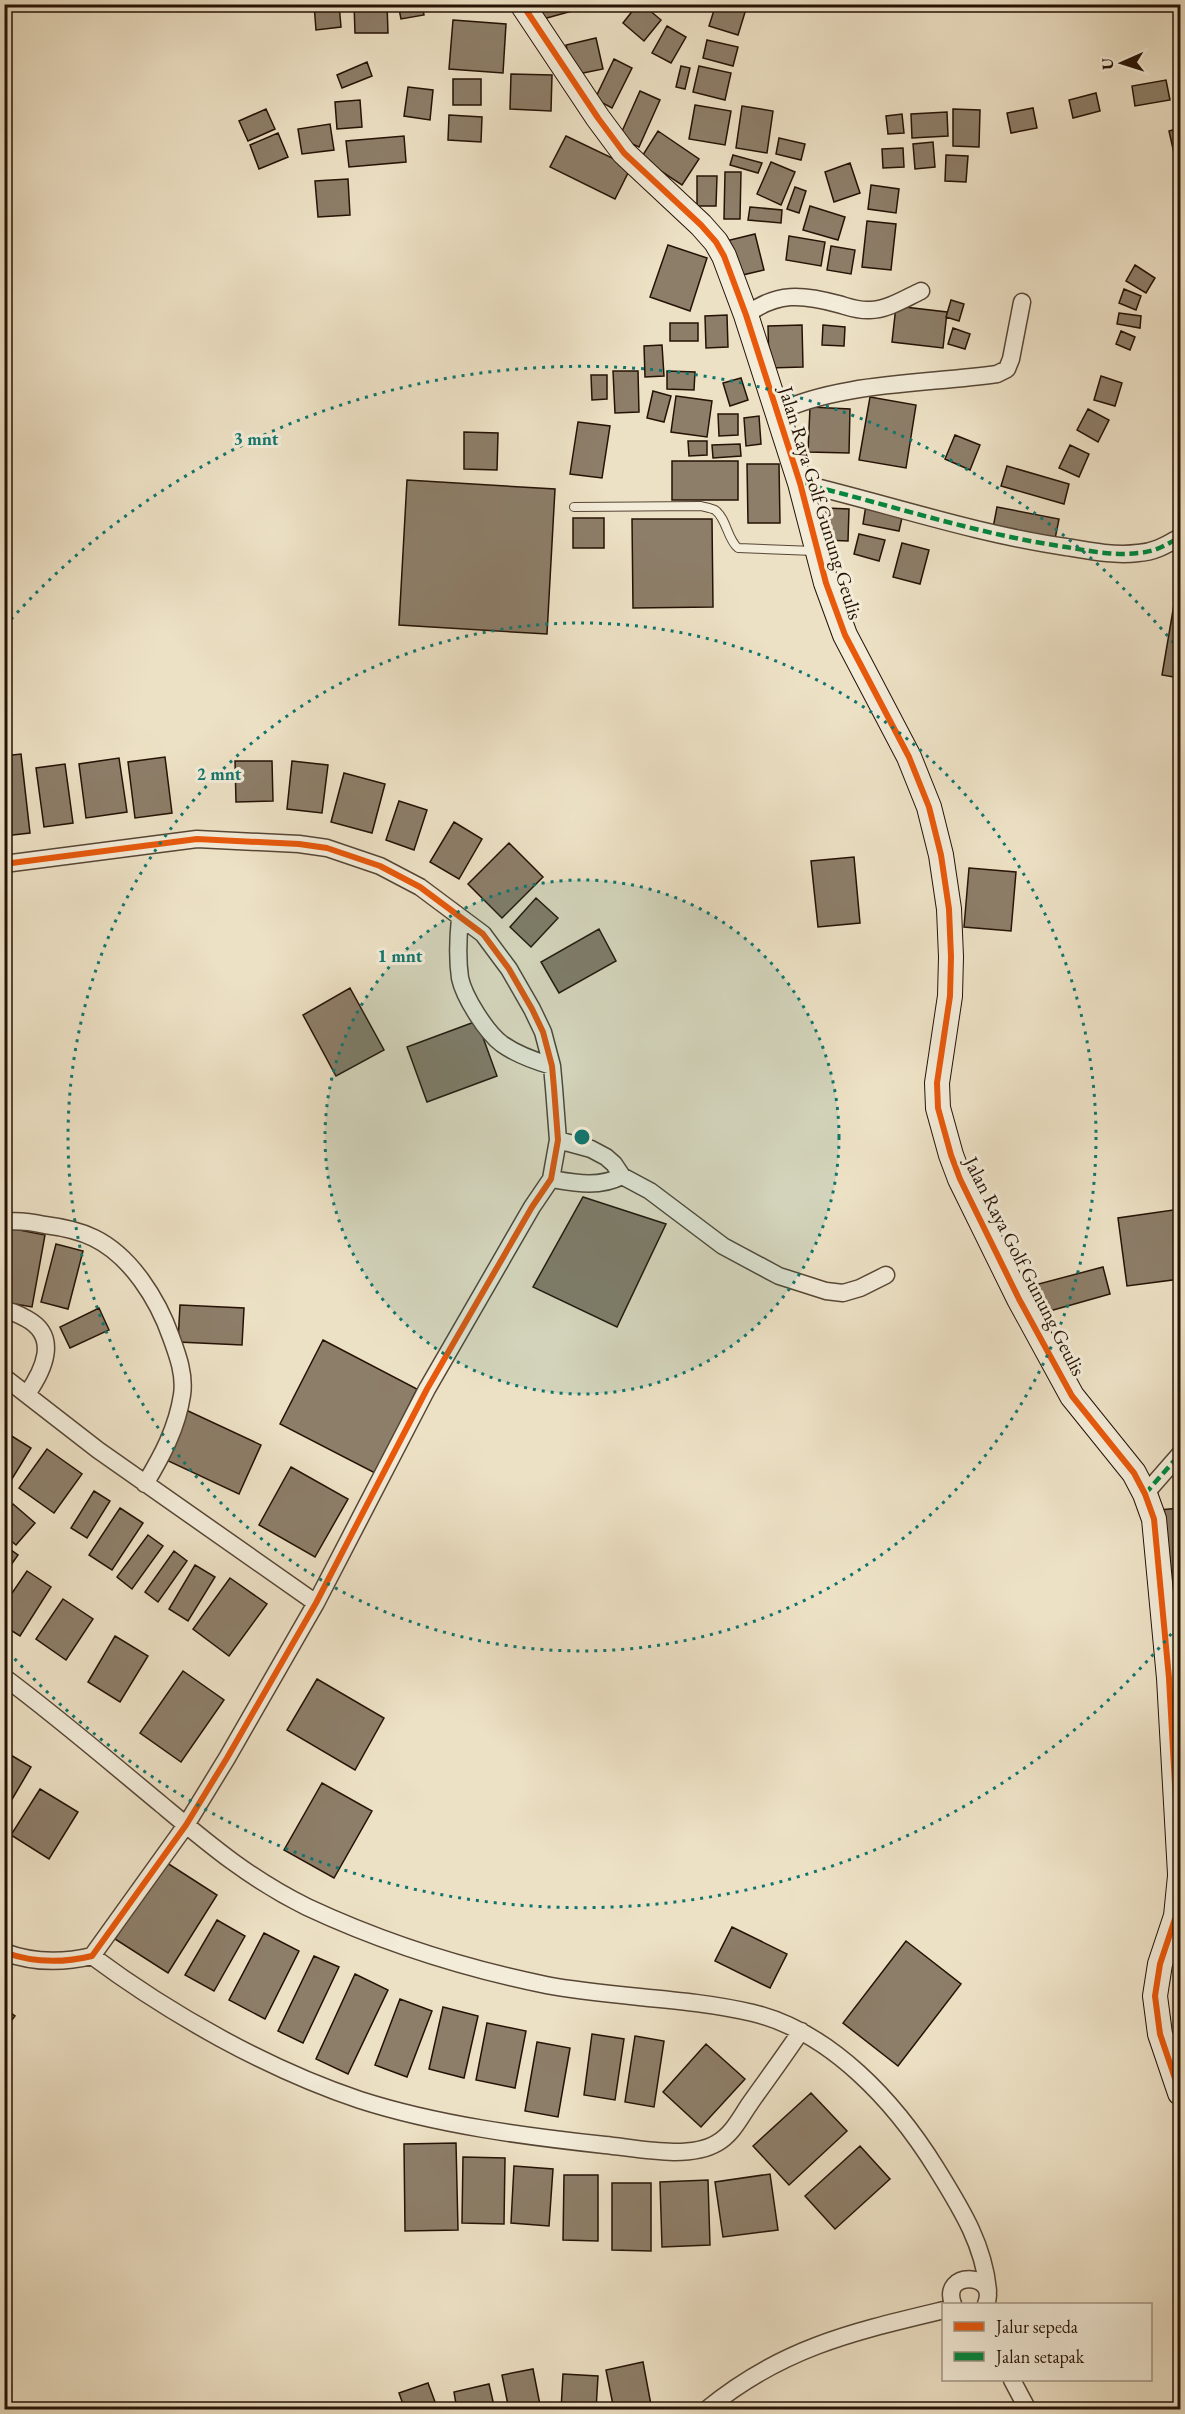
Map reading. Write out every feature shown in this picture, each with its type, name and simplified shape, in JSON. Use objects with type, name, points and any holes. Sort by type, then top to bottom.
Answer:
[{"type":"main road","name":"Jalan Raya Golf Gunung Geulis","points":[[522,4],[572,81],[624,153],[701,225],[716,242],[724,256],[746,315],[800,483],[826,583],[844,635],[909,757],[929,807],[941,855],[949,909],[950,996],[937,1083],[938,1108],[951,1155],[960,1179],[1019,1299],[1071,1396],[1134,1473],[1154,1519],[1169,1678],[1180,1837],[1180,1875],[1176,1916],[1160,1964],[1155,1996],[1160,2034],[1180,2093]]},
{"type":"street","points":[[746,315],[759,306],[795,295],[814,297],[860,310],[873,310],[921,291]]},
{"type":"street","points":[[776,413],[791,406],[829,395],[997,374],[1007,369],[1011,359],[1022,302]]},
{"type":"street","points":[[800,483],[1020,539],[1076,549],[1122,554],[1139,553],[1156,550],[1180,537]]},
{"type":"street","points":[[4,864],[197,839],[299,844],[327,848],[380,866],[420,887],[483,934],[509,969],[543,1032],[552,1066],[558,1140],[550,1179],[427,1389],[316,1603],[186,1825],[92,1956],[61,1962],[31,1959],[4,1952]]},
{"type":"street","points":[[460,918],[457,950],[460,981],[471,1006],[501,1043],[536,1062],[552,1066]]},
{"type":"street","points":[[558,1140],[591,1149],[614,1164],[622,1176],[650,1191],[701,1227],[723,1246],[779,1276],[826,1291],[843,1293],[860,1288],[886,1275]]},
{"type":"street","points":[[550,1179],[582,1184],[602,1183],[622,1176]]},
{"type":"street","points":[[4,1222],[19,1220],[57,1226],[94,1238],[119,1256],[142,1281],[167,1325],[180,1364],[182,1393],[174,1427],[162,1455],[145,1484]]},
{"type":"street","points":[[4,1310],[36,1324],[44,1339],[46,1355],[41,1373],[27,1394]]},
{"type":"street","points":[[4,1377],[98,1450],[316,1603]]},
{"type":"street","points":[[1145,1494],[1180,1454]]},
{"type":"street","points":[[4,1677],[227,1859],[270,1888],[401,1947],[462,1966],[548,1985],[723,2008],[753,2014],[801,2031],[840,2057],[861,2076],[928,2154],[972,2230],[986,2272],[987,2298]]},
{"type":"street","points":[[92,1956],[167,2008],[223,2038],[286,2070],[359,2099],[447,2123],[585,2143],[669,2151],[697,2150],[716,2144],[729,2135],[801,2031]]},
{"type":"street","points":[[952,2303],[952,2290],[957,2282],[965,2278],[982,2283],[987,2298]]},
{"type":"street","points":[[706,2409],[756,2373],[793,2354],[841,2336],[942,2311]]},
{"type":"street","points":[[1013,2381],[1028,2409]]},
{"type":"lane","points":[[574,507],[700,506],[715,510],[738,548],[817,551]]},
{"type":"building","points":[[314,4],[339,4],[341,27],[316,30]]},
{"type":"building","points":[[354,4],[387,4],[388,33],[355,33]]},
{"type":"building","points":[[398,4],[422,4],[424,15],[401,19]]},
{"type":"building","points":[[539,4],[575,4],[576,10],[543,19]]},
{"type":"building","points":[[638,4],[642,4],[661,20],[644,41],[623,23]]},
{"type":"building","points":[[716,4],[731,4],[746,9],[738,35],[709,26]]},
{"type":"building","points":[[453,20],[506,24],[503,73],[449,69]]},
{"type":"building","points":[[667,26],[686,37],[671,63],[652,53]]},
{"type":"building","points":[[596,38],[603,69],[573,75],[566,45]]},
{"type":"building","points":[[707,40],[738,47],[733,66],[703,58]]},
{"type":"building","points":[[614,59],[632,68],[612,108],[595,99]]},
{"type":"building","points":[[367,62],[372,76],[342,88],[337,75]]},
{"type":"building","points":[[681,66],[690,68],[685,89],[676,87]]},
{"type":"building","points":[[699,66],[731,73],[725,100],[693,92]]},
{"type":"building","points":[[511,74],[552,75],[551,111],[510,109]]},
{"type":"building","points":[[453,79],[481,79],[481,105],[453,105]]},
{"type":"building","points":[[1166,80],[1170,100],[1135,106],[1132,86]]},
{"type":"building","points":[[408,87],[433,90],[430,120],[404,116]]},
{"type":"building","points":[[640,91],[660,100],[639,147],[619,138]]},
{"type":"building","points":[[1096,93],[1100,111],[1073,118],[1069,100]]},
{"type":"building","points":[[360,100],[362,127],[337,129],[335,102]]},
{"type":"building","points":[[695,105],[731,111],[725,145],[689,139]]},
{"type":"building","points":[[742,106],[773,111],[767,153],[736,148]]},
{"type":"building","points":[[1033,108],[1037,128],[1011,133],[1007,113]]},
{"type":"building","points":[[266,109],[275,129],[248,141],[239,121]]},
{"type":"building","points":[[953,109],[980,110],[979,147],[953,146]]},
{"type":"building","points":[[947,112],[948,136],[912,138],[911,114]]},
{"type":"building","points":[[902,114],[904,133],[888,134],[886,116]]},
{"type":"building","points":[[449,115],[482,117],[481,142],[448,140]]},
{"type":"building","points":[[330,124],[334,150],[302,154],[298,129]]},
{"type":"building","points":[[1180,128],[1180,161],[1176,162],[1169,131]]},
{"type":"building","points":[[658,131],[699,159],[682,185],[641,158]]},
{"type":"building","points":[[278,133],[288,157],[259,169],[250,145]]},
{"type":"building","points":[[404,136],[406,162],[349,167],[346,141]]},
{"type":"building","points":[[566,136],[631,167],[615,199],[550,167]]},
{"type":"building","points":[[779,138],[805,144],[801,160],[776,154]]},
{"type":"building","points":[[933,142],[935,167],[915,169],[913,144]]},
{"type":"building","points":[[903,148],[904,167],[883,168],[882,149]]},
{"type":"building","points":[[733,155],[762,163],[758,173],[730,165]]},
{"type":"building","points":[[946,155],[968,156],[966,182],[945,181]]},
{"type":"building","points":[[771,162],[795,172],[781,205],[757,194]]},
{"type":"building","points":[[850,163],[860,193],[834,202],[825,172]]},
{"type":"building","points":[[725,172],[741,172],[740,219],[724,219]]},
{"type":"building","points":[[697,176],[717,176],[716,206],[697,206]]},
{"type":"building","points":[[348,179],[350,215],[318,217],[315,181]]},
{"type":"building","points":[[871,185],[899,189],[896,213],[868,209]]},
{"type":"building","points":[[795,187],[806,191],[799,213],[787,209]]},
{"type":"building","points":[[810,206],[845,217],[838,240],[803,230]]},
{"type":"building","points":[[750,207],[782,210],[781,223],[748,220]]},
{"type":"building","points":[[867,221],[896,224],[891,270],[862,267]]},
{"type":"building","points":[[755,234],[764,270],[734,277],[726,241]]},
{"type":"building","points":[[789,236],[825,242],[821,266],[786,260]]},
{"type":"building","points":[[668,245],[707,258],[690,311],[650,297]]},
{"type":"building","points":[[831,246],[855,250],[851,274],[827,270]]},
{"type":"building","points":[[1135,265],[1155,278],[1146,293],[1126,281]]},
{"type":"building","points":[[1124,289],[1141,296],[1136,310],[1119,303]]},
{"type":"building","points":[[951,300],[964,304],[959,321],[946,317]]},
{"type":"building","points":[[896,306],[947,312],[943,348],[892,342]]},
{"type":"building","points":[[1119,313],[1141,316],[1140,328],[1117,324]]},
{"type":"building","points":[[727,315],[728,347],[706,348],[705,316]]},
{"type":"building","points":[[670,323],[698,323],[698,341],[670,341]]},
{"type":"building","points":[[802,325],[803,367],[769,368],[768,326]]},
{"type":"building","points":[[823,325],[845,327],[844,346],[822,345]]},
{"type":"building","points":[[953,328],[970,334],[965,349],[948,344]]},
{"type":"building","points":[[1121,331],[1135,337],[1130,350],[1116,344]]},
{"type":"building","points":[[662,345],[664,376],[645,377],[644,346]]},
{"type":"building","points":[[613,371],[638,371],[639,412],[615,413]]},
{"type":"building","points":[[667,371],[695,372],[694,390],[667,389]]},
{"type":"building","points":[[591,375],[607,375],[607,399],[592,400]]},
{"type":"building","points":[[1101,376],[1122,383],[1115,406],[1094,400]]},
{"type":"building","points":[[741,378],[748,400],[730,406],[723,383]]},
{"type":"building","points":[[653,391],[671,396],[664,422],[647,418]]},
{"type":"building","points":[[676,396],[712,401],[707,437],[671,432]]},
{"type":"building","points":[[870,397],[916,405],[906,468],[859,460]]},
{"type":"building","points":[[810,407],[850,409],[849,453],[808,452]]},
{"type":"building","points":[[1088,409],[1109,420],[1098,442],[1077,430]]},
{"type":"building","points":[[718,414],[738,414],[738,435],[719,436]]},
{"type":"building","points":[[759,416],[761,444],[746,446],[744,418]]},
{"type":"building","points":[[578,422],[610,426],[602,478],[570,474]]},
{"type":"building","points":[[464,432],[498,433],[497,470],[464,469]]},
{"type":"building","points":[[955,435],[980,445],[970,470],[945,459]]},
{"type":"building","points":[[688,441],[707,441],[707,455],[689,456]]},
{"type":"building","points":[[740,444],[741,456],[713,458],[712,445]]},
{"type":"building","points":[[1070,445],[1089,454],[1079,477],[1059,468]]},
{"type":"building","points":[[672,461],[738,461],[738,500],[672,500]]},
{"type":"building","points":[[747,464],[779,464],[780,523],[748,523]]},
{"type":"building","points":[[1007,466],[1069,484],[1064,504],[1001,486]]},
{"type":"building","points":[[407,480],[555,489],[547,634],[399,625]]},
{"type":"building","points":[[866,505],[903,513],[899,531],[863,524]]},
{"type":"building","points":[[997,507],[1059,519],[1055,539],[993,528]]},
{"type":"building","points":[[826,508],[849,509],[848,541],[825,540]]},
{"type":"building","points":[[573,518],[604,518],[604,548],[573,548]]},
{"type":"building","points":[[632,519],[712,519],[713,607],[633,608]]},
{"type":"building","points":[[859,534],[885,540],[879,561],[854,554]]},
{"type":"building","points":[[902,543],[929,550],[920,584],[893,577]]},
{"type":"building","points":[[1180,569],[1180,678],[1162,675]]},
{"type":"building","points":[[21,754],[30,833],[4,836],[4,756]]},
{"type":"building","points":[[165,757],[172,813],[135,818],[128,762]]},
{"type":"building","points":[[119,758],[127,812],[86,818],[79,764]]},
{"type":"building","points":[[235,761],[272,761],[273,801],[236,802]]},
{"type":"building","points":[[292,761],[328,765],[322,813],[287,809]]},
{"type":"building","points":[[65,764],[73,823],[44,827],[36,768]]},
{"type":"building","points":[[344,773],[385,784],[372,833],[331,822]]},
{"type":"building","points":[[399,801],[427,810],[414,850],[386,840]]},
{"type":"building","points":[[454,822],[482,839],[459,879],[430,862]]},
{"type":"building","points":[[509,843],[543,877],[502,918],[468,884]]},
{"type":"building","points":[[854,857],[860,923],[818,927],[811,861]]},
{"type":"building","points":[[969,868],[1016,872],[1011,931],[964,927]]},
{"type":"building","points":[[536,898],[558,918],[531,947],[510,927]]},
{"type":"building","points":[[599,929],[616,961],[559,993],[541,962]]},
{"type":"building","points":[[350,988],[384,1050],[336,1076],[303,1015]]},
{"type":"building","points":[[477,1021],[497,1076],[427,1102],[407,1047]]},
{"type":"building","points":[[583,1197],[666,1224],[617,1327],[533,1287]]},
{"type":"building","points":[[1180,1209],[1180,1279],[1127,1286],[1118,1218]]},
{"type":"building","points":[[4,1227],[45,1235],[32,1307],[4,1302]]},
{"type":"building","points":[[56,1244],[83,1251],[68,1309],[41,1302]]},
{"type":"building","points":[[1103,1267],[1110,1294],[1039,1314],[1031,1286]]},
{"type":"building","points":[[180,1305],[244,1308],[242,1345],[178,1342]]},
{"type":"building","points":[[99,1308],[109,1330],[70,1348],[60,1327]]},
{"type":"building","points":[[323,1340],[417,1389],[375,1473],[280,1424]]},
{"type":"building","points":[[186,1410],[261,1445],[239,1494],[164,1459]]},
{"type":"building","points":[[10,1435],[31,1448],[7,1487],[4,1485],[4,1444]]},
{"type":"building","points":[[47,1449],[82,1474],[54,1513],[19,1488]]},
{"type":"building","points":[[291,1467],[348,1499],[315,1557],[259,1525]]},
{"type":"building","points":[[94,1491],[110,1501],[87,1538],[71,1528]]},
{"type":"building","points":[[13,1504],[35,1523],[16,1545],[4,1535],[4,1513]]},
{"type":"building","points":[[120,1508],[143,1523],[112,1570],[89,1555]]},
{"type":"building","points":[[1180,1508],[1180,1748],[1159,1510]]},
{"type":"building","points":[[148,1535],[163,1546],[132,1589],[117,1577]]},
{"type":"building","points":[[4,1545],[18,1555],[4,1575]]},
{"type":"building","points":[[174,1551],[187,1561],[158,1602],[145,1592]]},
{"type":"building","points":[[195,1565],[215,1577],[188,1621],[169,1609]]},
{"type":"building","points":[[27,1571],[51,1587],[20,1636],[4,1626],[4,1605]]},
{"type":"building","points":[[230,1578],[267,1604],[229,1656],[193,1629]]},
{"type":"building","points":[[63,1599],[93,1619],[66,1660],[36,1639]]},
{"type":"building","points":[[115,1636],[148,1656],[120,1702],[88,1682]]},
{"type":"building","points":[[183,1671],[224,1700],[181,1762],[140,1733]]},
{"type":"building","points":[[317,1679],[384,1718],[355,1770],[287,1730]]},
{"type":"building","points":[[4,1751],[31,1767],[4,1813]]},
{"type":"building","points":[[322,1783],[372,1811],[334,1878],[284,1850]]},
{"type":"building","points":[[40,1789],[78,1812],[49,1859],[11,1835]]},
{"type":"building","points":[[164,1861],[217,1895],[168,1973],[115,1939]]},
{"type":"building","points":[[217,1920],[245,1936],[214,1991],[185,1975]]},
{"type":"building","points":[[732,1927],[787,1954],[770,1988],[715,1961]]},
{"type":"building","points":[[264,1933],[299,1951],[265,2019],[229,2000]]},
{"type":"building","points":[[906,1941],[961,1984],[898,2066],[843,2023]]},
{"type":"building","points":[[314,1956],[339,1967],[303,2043],[278,2031]]},
{"type":"building","points":[[355,1974],[388,1990],[348,2074],[316,2059]]},
{"type":"building","points":[[400,1999],[432,2011],[407,2077],[375,2065]]},
{"type":"building","points":[[443,2007],[478,2016],[464,2078],[429,2069]]},
{"type":"building","points":[[4,2008],[15,2016],[4,2030]]},
{"type":"building","points":[[487,2023],[526,2031],[515,2088],[476,2080]]},
{"type":"building","points":[[592,2034],[624,2039],[615,2100],[584,2095]]},
{"type":"building","points":[[635,2036],[664,2041],[654,2107],[625,2102]]},
{"type":"building","points":[[537,2042],[570,2048],[558,2117],[525,2111]]},
{"type":"building","points":[[706,2044],[745,2079],[701,2127],[663,2092]]},
{"type":"building","points":[[811,2093],[847,2131],[789,2185],[753,2146]]},
{"type":"building","points":[[456,2143],[458,2230],[405,2231],[404,2144]]},
{"type":"building","points":[[860,2146],[890,2179],[835,2229],[805,2196]]},
{"type":"building","points":[[463,2157],[505,2158],[504,2224],[462,2223]]},
{"type":"building","points":[[514,2166],[553,2169],[549,2226],[511,2223]]},
{"type":"building","points":[[770,2174],[778,2230],[723,2237],[715,2182]]},
{"type":"building","points":[[564,2175],[598,2175],[598,2241],[563,2240]]},
{"type":"building","points":[[708,2180],[710,2245],[662,2247],[660,2182]]},
{"type":"building","points":[[612,2183],[651,2183],[651,2251],[612,2250]]},
{"type":"building","points":[[643,2362],[652,2410],[614,2410],[606,2370]]},
{"type":"building","points":[[533,2369],[541,2410],[509,2410],[502,2375]]},
{"type":"building","points":[[563,2374],[598,2376],[596,2410],[561,2410]]},
{"type":"building","points":[[428,2383],[438,2410],[405,2410],[399,2393]]},
{"type":"building","points":[[489,2384],[495,2410],[457,2410],[454,2392]]},
{"type":"marked path","points":[[800,483],[999,534],[1093,551],[1120,554],[1144,552],[1160,548],[1180,537]]},
{"type":"marked path","points":[[1145,1494],[1180,1454]]},
{"type":"cycle path","points":[[522,4],[624,153],[701,225],[716,242],[724,256],[746,315],[800,483],[826,583],[845,635],[909,757],[929,807],[941,855],[949,909],[951,957],[950,996],[937,1083],[938,1108],[960,1179],[1019,1299],[1072,1396],[1134,1473],[1154,1519],[1169,1678],[1180,1874]]},
{"type":"cycle path","points":[[4,864],[197,839],[299,844],[327,848],[380,866],[420,887],[483,934],[509,969],[543,1032],[552,1066],[558,1140],[551,1179],[532,1207],[427,1389],[316,1603],[186,1825],[92,1956],[48,1961],[4,1952]]},
{"type":"cycle path","points":[[1180,1876],[1176,1916],[1160,1964],[1155,1996],[1160,2034],[1180,2093]]}]
